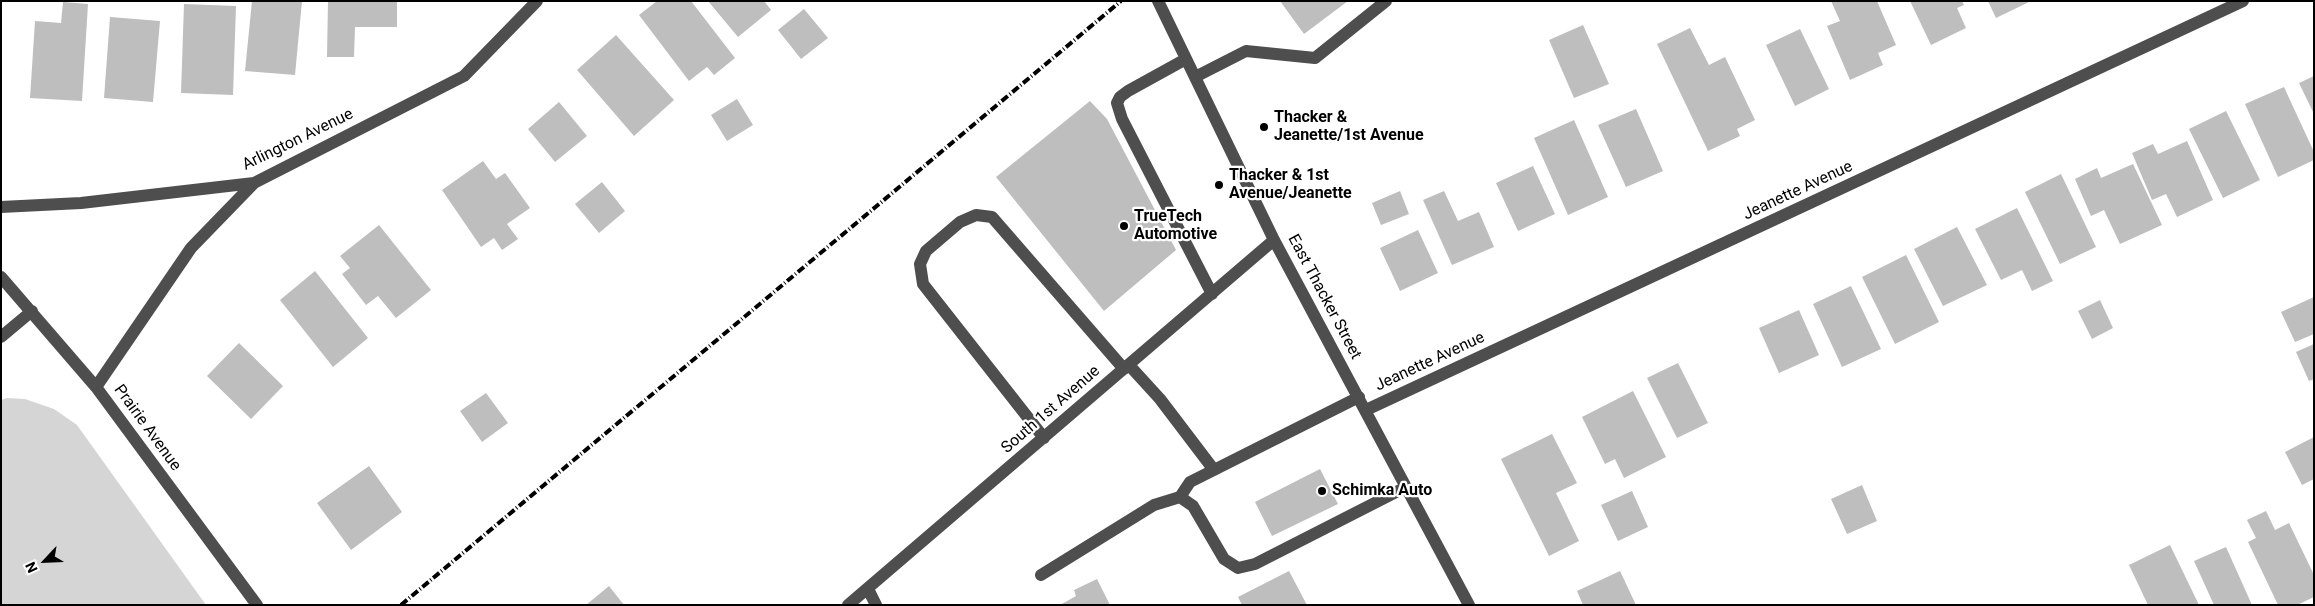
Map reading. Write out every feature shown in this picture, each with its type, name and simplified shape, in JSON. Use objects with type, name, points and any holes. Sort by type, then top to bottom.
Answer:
[{"type":"street","name":"Arlington Avenue","points":[[1,207],[81,203],[254,183],[464,76],[537,1]]},
{"type":"street","name":"East Thacker Street","points":[[1158,1],[1274,240],[1469,605]]},
{"type":"street","points":[[1195,77],[1246,51],[1315,58],[1386,1]]},
{"type":"street","name":"Jeanette Avenue","points":[[1366,410],[2243,1]]},
{"type":"street","points":[[1186,59],[1128,91],[1120,97],[1117,103],[1122,119],[1212,294]]},
{"type":"street","points":[[96,387],[191,248],[254,183]]},
{"type":"street","points":[[1044,438],[923,284],[920,264],[926,251],[960,222],[976,215],[992,217],[1127,367],[1160,399],[1214,470]]},
{"type":"street","name":"South 1st Avenue","points":[[848,605],[1274,240]]},
{"type":"street","name":"Prairie Avenue","points":[[1,277],[96,387],[257,605]]},
{"type":"street","points":[[1,337],[32,311]]},
{"type":"street","points":[[1041,575],[1154,505],[1180,496],[1190,482],[1359,397]]},
{"type":"street","points":[[1180,496],[1193,506],[1224,559],[1238,568],[1255,564],[1406,487]]},
{"type":"street","points":[[868,589],[876,605]]},
{"type":"shaded area","points":[[7,398],[25,399],[54,409],[77,425],[206,605],[1,605],[1,400]]},
{"type":"building","points":[[252,1],[302,1],[295,75],[245,71]]},
{"type":"building","points":[[328,1],[397,1],[397,27],[355,27],[354,57],[327,57]]},
{"type":"building","points":[[657,1],[691,1],[735,58],[714,75],[707,67],[689,81],[639,15]]},
{"type":"building","points":[[708,1],[764,1],[771,10],[738,37]]},
{"type":"building","points":[[1280,1],[1348,1],[1304,34]]},
{"type":"building","points":[[1831,1],[1877,1],[1896,45],[1878,53],[1883,65],[1850,80],[1827,26],[1840,21]]},
{"type":"building","points":[[1910,1],[1962,1],[1964,5],[1957,8],[1966,28],[1931,45]]},
{"type":"building","points":[[1988,1],[2031,1],[1996,18]]},
{"type":"building","points":[[63,2],[88,4],[82,101],[30,98],[35,21],[61,23]]},
{"type":"building","points":[[184,4],[236,6],[233,95],[181,93]]},
{"type":"building","points":[[804,9],[828,38],[801,59],[778,30]]},
{"type":"building","points":[[110,17],[160,21],[153,102],[104,98]]},
{"type":"building","points":[[1583,25],[1609,84],[1574,98],[1549,40]]},
{"type":"building","points":[[1690,28],[1709,65],[1725,57],[1755,120],[1737,129],[1740,136],[1708,151],[1657,44]]},
{"type":"building","points":[[1800,29],[1829,89],[1795,106],[1766,45]]},
{"type":"building","points":[[616,35],[674,100],[634,136],[577,70]]},
{"type":"building","points":[[2314,76],[2314,114],[2299,83]]},
{"type":"building","points":[[2284,87],[2314,152],[2314,160],[2278,177],[2245,104]]},
{"type":"building","points":[[737,99],[753,125],[727,141],[711,115]]},
{"type":"building","points":[[1090,101],[1107,119],[1176,250],[1104,311],[996,177]]},
{"type":"building","points":[[559,102],[587,136],[555,162],[528,129]]},
{"type":"building","points":[[1636,109],[1663,171],[1626,187],[1598,125]]},
{"type":"building","points":[[2226,111],[2260,180],[2223,198],[2189,129]]},
{"type":"building","points":[[1574,120],[1608,197],[1568,215],[1534,138]]},
{"type":"building","points":[[2187,141],[2213,200],[2177,217],[2166,194],[2152,200],[2132,153],[2153,144],[2158,154]]},
{"type":"building","points":[[483,161],[496,179],[505,173],[530,208],[507,224],[518,239],[502,250],[494,238],[481,247],[442,190]]},
{"type":"building","points":[[2133,164],[2162,225],[2120,244],[2104,210],[2091,216],[2075,179],[2097,168],[2101,178]]},
{"type":"building","points":[[1533,166],[1555,214],[1518,231],[1496,183]]},
{"type":"building","points":[[2061,174],[2096,247],[2060,264],[2025,192]]},
{"type":"building","points":[[602,182],[625,211],[599,233],[575,204]]},
{"type":"building","points":[[1400,191],[1409,214],[1381,225],[1372,203]]},
{"type":"building","points":[[1444,191],[1458,221],[1479,212],[1494,247],[1452,265],[1423,200]]},
{"type":"building","points":[[2017,208],[2053,281],[2032,291],[2022,270],[2001,280],[1975,229]]},
{"type":"building","points":[[379,225],[431,290],[396,318],[378,296],[366,305],[342,274],[350,268],[340,256]]},
{"type":"building","points":[[1957,227],[1987,285],[1943,306],[1914,249]]},
{"type":"building","points":[[1418,230],[1438,273],[1400,291],[1380,248]]},
{"type":"building","points":[[1906,255],[1939,322],[1895,344],[1862,277]]},
{"type":"building","points":[[315,271],[368,338],[333,367],[280,300]]},
{"type":"building","points":[[1851,286],[1881,349],[1842,367],[1813,304]]},
{"type":"building","points":[[2314,297],[2314,334],[2295,342],[2281,312]]},
{"type":"building","points":[[2100,300],[2113,328],[2092,339],[2078,311]]},
{"type":"building","points":[[1799,310],[1819,355],[1779,373],[1759,328]]},
{"type":"building","points":[[239,343],[283,386],[251,419],[207,376]]},
{"type":"building","points":[[2314,344],[2314,379],[2309,381],[2296,352]]},
{"type":"building","points":[[1678,363],[1708,423],[1677,438],[1647,378]]},
{"type":"building","points":[[1633,391],[1666,457],[1624,478],[1615,459],[1605,464],[1582,417]]},
{"type":"building","points":[[486,393],[508,423],[482,442],[460,411]]},
{"type":"building","points":[[1552,434],[1577,483],[1556,493],[1579,541],[1549,556],[1501,459]]},
{"type":"building","points":[[2314,437],[2314,479],[2302,485],[2285,452]]},
{"type":"building","points":[[369,466],[402,512],[351,550],[317,503]]},
{"type":"building","points":[[1320,469],[1338,504],[1272,536],[1255,502]]},
{"type":"building","points":[[1862,485],[1877,521],[1847,534],[1831,499]]},
{"type":"building","points":[[1632,491],[1648,527],[1618,541],[1601,505]]},
{"type":"building","points":[[2266,511],[2275,530],[2289,523],[2314,575],[2314,597],[2297,605],[2278,605],[2248,542],[2256,538],[2247,520]]},
{"type":"building","points":[[2170,545],[2199,605],[2148,605],[2129,565]]},
{"type":"building","points":[[2226,547],[2252,605],[2214,605],[2194,561]]},
{"type":"building","points":[[1289,571],[1307,605],[1242,605],[1238,597]]},
{"type":"building","points":[[1620,571],[1636,605],[1583,605],[1577,591]]},
{"type":"building","points":[[1097,579],[1110,605],[1060,605],[1076,596],[1074,590]]},
{"type":"building","points":[[609,586],[624,605],[586,605]]},
{"type":"railway","points":[[401,605],[1121,1]]},
{"type":"place","name":"Thacker & Jeanette/1st Avenue","points":[[1264,127]]},
{"type":"place","name":"Thacker & 1st Avenue/Jeanette","points":[[1219,185]]},
{"type":"place","name":"TrueTech Automotive","points":[[1124,226]]},
{"type":"place","name":"Schimka Auto","points":[[1322,491]]}]
